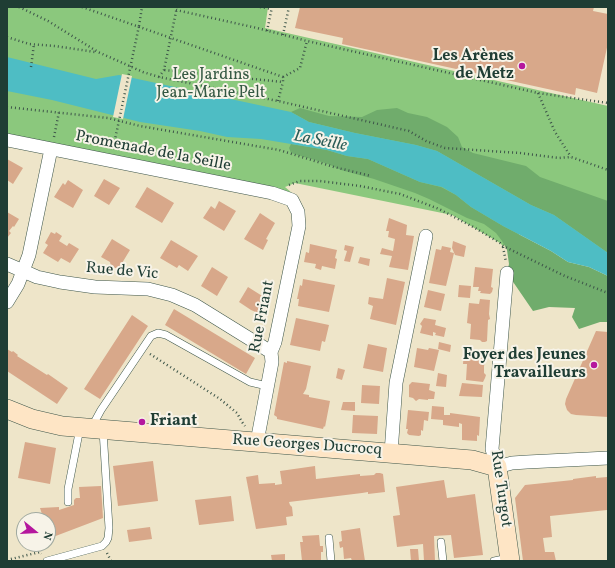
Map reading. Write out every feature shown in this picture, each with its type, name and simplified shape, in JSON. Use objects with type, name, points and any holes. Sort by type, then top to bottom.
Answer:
[{"type":"street","name":"Promenade de la Seille","points":[[7,140],[52,144],[279,195],[292,200]]},
{"type":"street","points":[[7,302],[24,272],[29,255],[52,144]]},
{"type":"street","name":"Rue Friant","points":[[257,436],[272,362],[271,352],[275,342],[299,226],[298,212],[292,200]]},
{"type":"street","points":[[391,453],[396,383],[426,236]]},
{"type":"street","name":"Rue de Vic","points":[[7,264],[37,277],[76,285],[148,289],[172,294],[195,305],[271,352]]},
{"type":"street","name":"Rue Turgot","points":[[504,560],[497,467],[492,449],[507,273]]},
{"type":"street","name":"Rue Georges Ducrocq","points":[[7,409],[48,424],[92,429],[257,436],[391,453],[472,460],[497,467],[512,463],[608,458]]},
{"type":"lane","points":[[68,502],[68,489],[101,410],[151,336],[158,333],[166,334],[250,382],[267,386]]},
{"type":"lane","points":[[47,560],[102,546],[108,538],[109,528],[92,429]]},
{"type":"lane","points":[[329,538],[331,561]]},
{"type":"lane","points":[[441,542],[443,561]]},
{"type":"path","points":[[19,7],[48,21],[98,52],[143,72],[159,77],[278,101],[409,131],[426,141],[445,148],[520,153],[559,158],[571,157],[608,170]]},
{"type":"path","points":[[82,7],[283,77],[300,68],[307,42]]},
{"type":"path","points":[[114,149],[142,7]]},
{"type":"path","points":[[260,7],[272,8],[267,31]]},
{"type":"path","points":[[283,35],[289,7]]},
{"type":"path","points":[[159,77],[164,70],[177,8],[307,42],[538,93],[608,103]]},
{"type":"path","points":[[7,37],[34,44],[98,52]]},
{"type":"path","points":[[31,67],[34,44]]},
{"type":"path","points":[[164,70],[283,82]]},
{"type":"path","points":[[278,101],[283,77]]},
{"type":"path","points":[[538,93],[555,132],[571,157]]},
{"type":"path","points":[[7,107],[108,118],[140,126],[279,150],[334,167],[371,176]]},
{"type":"path","points":[[52,144],[59,112]]},
{"type":"path","points":[[279,195],[285,186],[300,181],[320,181],[360,186],[400,194],[439,209],[476,228],[503,246],[565,276],[608,293]]},
{"type":"path","points":[[143,348],[220,399],[237,413],[242,422],[257,436]]},
{"type":"path","points":[[7,560],[40,552],[47,560]]},
{"type":"green space","name":"Les Jardins Jean-Marie Pelt","points":[[7,7],[268,7],[265,28],[608,106],[608,253],[525,230],[503,246],[452,215],[295,183],[285,187],[292,193],[7,136]]},
{"type":"green space","points":[[300,108],[329,116],[362,117],[377,110],[397,108],[408,113],[427,117],[447,127],[458,137],[462,147],[473,153],[526,166],[540,177],[608,201],[608,253],[554,215],[531,205],[437,151],[416,145],[309,122],[291,112]]},
{"type":"green space","points":[[291,144],[368,159],[420,182],[441,187],[456,195],[471,207],[503,226],[551,251],[568,262],[589,267],[608,276],[608,322],[600,322],[579,329],[572,317],[575,308],[549,307],[533,311],[507,273],[509,264],[507,250],[502,241],[496,233],[484,224],[467,218],[415,193],[291,153],[289,148]]},
{"type":"water","name":"La Seille","points":[[7,57],[96,79],[119,75],[291,112],[309,122],[416,145],[437,151],[531,205],[554,215],[608,253],[608,276],[589,267],[568,262],[471,207],[456,195],[442,187],[420,182],[368,159],[347,156],[327,150],[261,139],[227,137],[200,131],[140,122],[52,100],[7,91]]},
{"type":"pier","points":[[122,74],[132,76],[123,119],[113,117]]},
{"type":"building","name":"Les Arènes de Metz","points":[[300,7],[594,7],[593,11],[608,14],[608,43],[597,93],[576,88],[575,95],[342,44],[343,38],[295,28]]},
{"type":"building","points":[[7,159],[23,168],[13,184],[7,180]]},
{"type":"building","points":[[104,179],[120,188],[109,205],[94,196]]},
{"type":"building","points":[[68,180],[83,190],[73,208],[54,197],[63,183],[65,185]]},
{"type":"building","points":[[147,187],[174,203],[162,223],[135,207]]},
{"type":"building","points":[[219,201],[236,211],[224,231],[203,218],[211,206],[215,209]]},
{"type":"building","points":[[7,212],[19,219],[14,227],[13,226],[9,231],[11,233],[7,238]]},
{"type":"building","points":[[260,213],[275,223],[266,239],[268,240],[263,250],[244,239]]},
{"type":"building","points":[[389,218],[407,225],[406,235],[414,236],[408,270],[389,267],[392,256],[380,254],[382,248],[393,251],[395,239],[388,237],[389,231],[386,231]]},
{"type":"building","points":[[51,232],[55,234],[56,232],[62,236],[59,241],[67,246],[69,243],[79,249],[70,263],[61,258],[58,262],[43,253],[48,245],[45,243]]},
{"type":"building","points":[[112,239],[130,250],[119,268],[111,266],[110,262],[101,257]]},
{"type":"building","points":[[171,240],[198,256],[188,271],[179,265],[177,268],[160,258]]},
{"type":"building","points":[[453,241],[466,246],[464,257],[455,255],[452,248]]},
{"type":"building","points":[[310,244],[337,250],[335,269],[322,266],[321,270],[315,268],[316,264],[304,262],[306,252],[309,253]]},
{"type":"building","points":[[345,245],[354,247],[350,262],[344,261],[347,251],[344,250]]},
{"type":"building","points":[[442,246],[451,248],[450,252],[454,253],[446,286],[429,283],[436,249],[441,250]]},
{"type":"building","points":[[360,257],[370,259],[369,266],[358,263]]},
{"type":"building","points":[[212,267],[228,277],[217,296],[201,286]]},
{"type":"building","points":[[475,267],[493,269],[491,287],[493,288],[490,294],[480,293],[481,291],[478,291],[479,287],[473,287]]},
{"type":"building","points":[[387,278],[405,282],[396,325],[370,319],[373,306],[368,304],[369,297],[383,299]]},
{"type":"building","points":[[303,279],[335,285],[329,312],[298,306],[299,299],[297,299]]},
{"type":"building","points":[[459,285],[471,286],[470,298],[458,297]]},
{"type":"building","points":[[248,287],[267,299],[258,313],[239,302]]},
{"type":"building","points":[[428,290],[445,294],[441,311],[424,307]]},
{"type":"building","points":[[480,299],[490,300],[490,319],[488,320],[487,341],[485,342],[470,339],[471,324],[467,323],[469,303],[479,304]]},
{"type":"building","points":[[174,309],[255,358],[246,374],[165,325]]},
{"type":"building","points":[[132,315],[148,326],[100,399],[84,389]]},
{"type":"building","points":[[296,318],[329,325],[325,342],[322,341],[320,351],[290,345]]},
{"type":"building","points":[[424,318],[436,320],[435,325],[446,328],[444,337],[435,335],[436,333],[433,332],[433,336],[420,333],[422,326],[420,324]]},
{"type":"building","name":"Foyer des Jeunes Travailleurs","points":[[596,331],[608,332],[608,417],[571,414],[567,410],[565,404]]},
{"type":"building","points":[[439,342],[451,345],[450,352],[438,349]]},
{"type":"building","points":[[368,344],[387,348],[383,372],[363,368]]},
{"type":"building","points":[[417,348],[439,350],[434,371],[414,367]]},
{"type":"building","points":[[7,349],[12,352],[13,351],[18,355],[17,356],[47,375],[48,374],[68,388],[57,404],[7,371]]},
{"type":"building","points":[[464,351],[486,352],[487,355],[484,373],[486,375],[483,382],[466,380],[467,364],[463,364]]},
{"type":"building","points":[[287,361],[311,366],[306,389],[303,394],[309,395],[309,397],[330,401],[325,427],[324,426],[323,429],[277,419],[274,415],[284,362],[287,363]]},
{"type":"building","points":[[338,368],[345,370],[342,380],[336,378]]},
{"type":"building","points":[[438,373],[447,375],[446,387],[436,386]]},
{"type":"building","points":[[412,382],[430,384],[429,390],[435,392],[434,399],[419,399],[416,401],[409,397],[409,385]]},
{"type":"building","points":[[462,383],[483,385],[482,397],[459,396]]},
{"type":"building","points":[[362,385],[380,386],[379,404],[361,403]]},
{"type":"building","points":[[343,402],[355,402],[355,411],[341,410]]},
{"type":"building","points":[[432,406],[444,407],[444,415],[450,415],[450,413],[480,417],[479,436],[477,435],[477,441],[462,440],[462,424],[459,423],[459,427],[443,425],[443,420],[431,419]]},
{"type":"building","points":[[408,410],[429,412],[428,421],[424,420],[423,431],[421,430],[421,435],[419,436],[409,435],[407,433]]},
{"type":"building","points":[[353,415],[378,416],[377,434],[352,433]]},
{"type":"building","points":[[25,442],[56,448],[50,484],[18,478]]},
{"type":"building","points":[[153,461],[158,501],[118,506],[113,466]]},
{"type":"building","points":[[315,466],[316,479],[360,474],[360,476],[374,475],[376,473],[383,474],[385,492],[368,494],[368,492],[289,502],[292,507],[293,516],[286,517],[287,525],[256,529],[246,477],[258,475],[259,484],[282,484],[280,471]]},
{"type":"building","points":[[596,476],[596,478],[607,477],[607,510],[550,516],[552,537],[543,538],[545,552],[554,552],[556,561],[523,561],[515,498],[525,485]]},
{"type":"building","points":[[444,480],[447,498],[475,494],[483,555],[454,558],[451,535],[434,536],[435,561],[424,561],[423,544],[397,547],[393,516],[400,515],[396,487]]},
{"type":"building","points":[[101,486],[103,518],[56,536],[56,512],[41,512],[40,508],[59,507],[59,510],[74,505],[74,500],[76,498],[80,498],[79,487]]},
{"type":"building","points":[[231,496],[234,521],[199,525],[195,500]]},
{"type":"building","points":[[150,527],[152,539],[129,542],[127,530]]},
{"type":"building","points":[[360,528],[365,561],[352,561],[351,558],[344,559],[343,547],[340,548],[339,542],[342,541],[341,531]]},
{"type":"building","points":[[319,535],[320,546],[323,546],[321,561],[302,561],[300,542],[303,542],[302,536]]},
{"type":"building","points":[[410,549],[418,549],[419,561],[411,561]]},
{"type":"building","points":[[285,554],[285,561],[272,561],[271,555]]},
{"type":"place","name":"Les Arènes de Metz","points":[[522,66]]},
{"type":"place","name":"Foyer des Jeunes Travailleurs","points":[[594,365]]},
{"type":"place","name":"Friant","points":[[142,422]]}]
